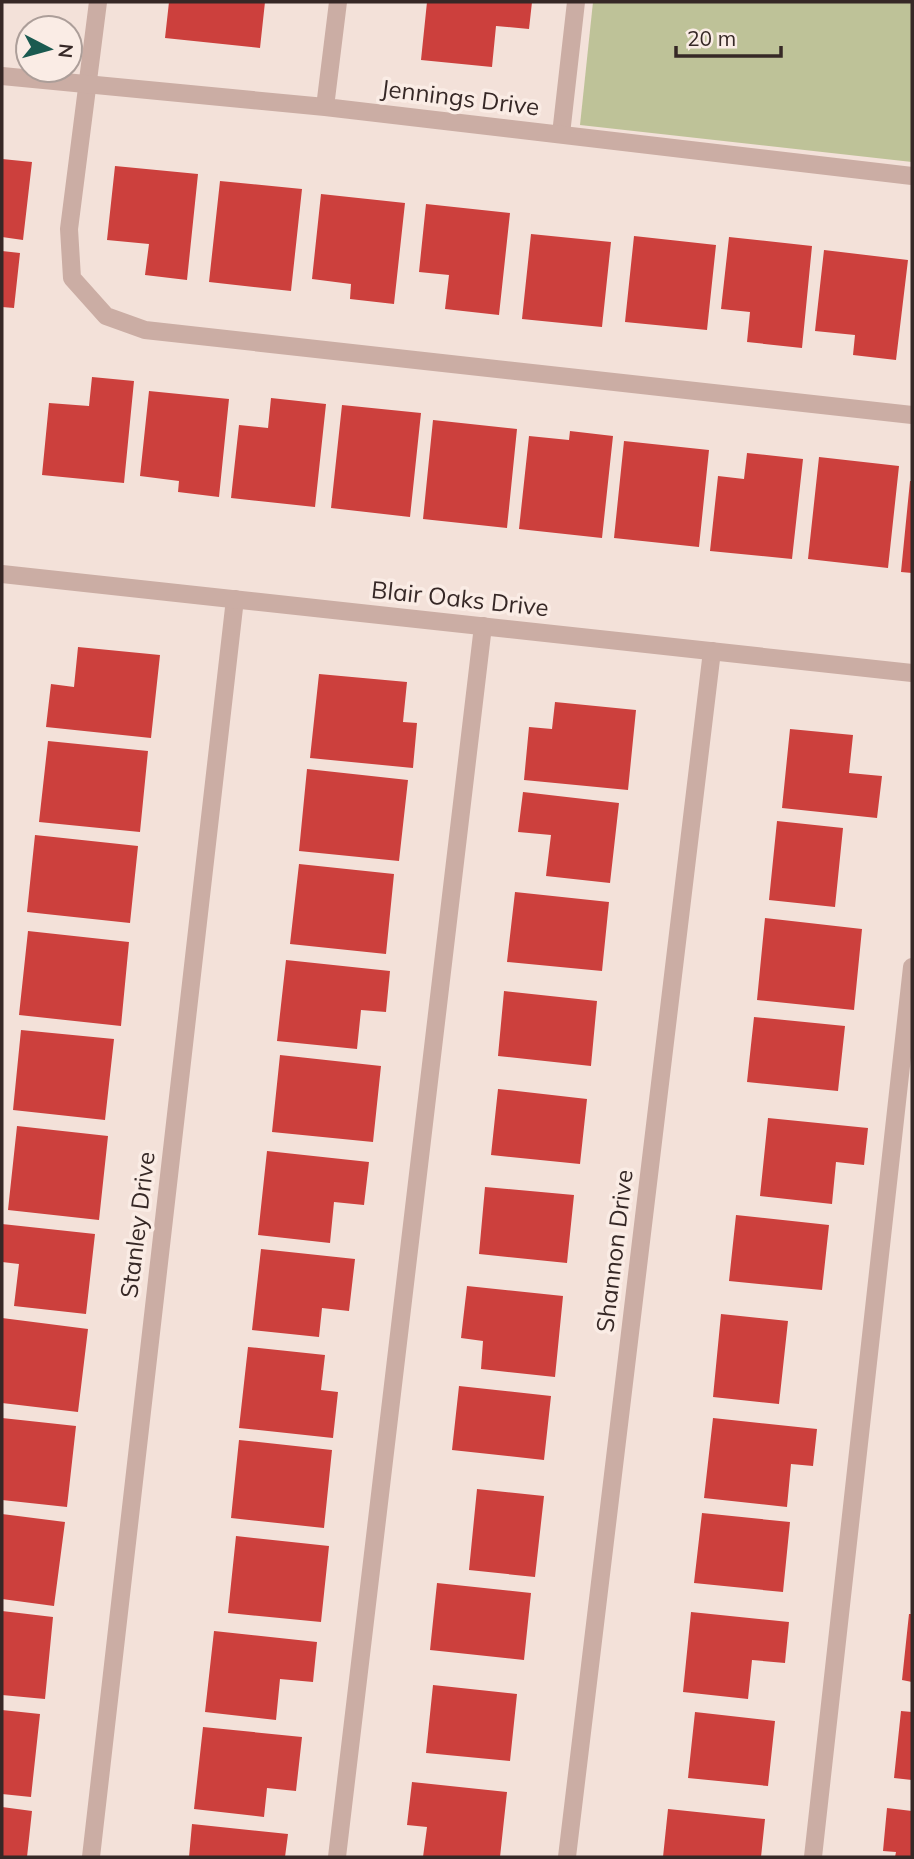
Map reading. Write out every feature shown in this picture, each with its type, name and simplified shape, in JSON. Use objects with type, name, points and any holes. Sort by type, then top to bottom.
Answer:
[{"type":"street","points":[[98,2],[69,229],[72,278],[106,316],[145,330],[912,415]]},
{"type":"street","points":[[325,107],[338,2]]},
{"type":"street","points":[[562,135],[576,2]]},
{"type":"street","name":"Jennings Drive","points":[[2,76],[325,107],[912,176]]},
{"type":"street","name":"Blair Oaks Drive","points":[[2,574],[912,673]]},
{"type":"street","name":"Stanley Drive","points":[[91,1857],[235,599]]},
{"type":"street","points":[[337,1857],[483,626]]},
{"type":"street","name":"Shannon Drive","points":[[567,1857],[712,651]]},
{"type":"street","points":[[813,1857],[912,967]]},
{"type":"green space","points":[[593,2],[912,2],[912,162],[580,125]]},
{"type":"building","points":[[169,2],[265,2],[260,48],[165,38]]},
{"type":"building","points":[[427,2],[532,2],[529,29],[496,26],[492,67],[421,60]]},
{"type":"building","points":[[2,159],[32,162],[23,240],[2,237]]},
{"type":"building","points":[[115,166],[198,174],[187,280],[145,275],[149,244],[107,240]]},
{"type":"building","points":[[220,181],[302,189],[291,291],[209,282]]},
{"type":"building","points":[[321,194],[405,203],[394,304],[350,299],[351,284],[312,279]]},
{"type":"building","points":[[426,204],[510,213],[499,315],[445,309],[449,275],[419,272]]},
{"type":"building","points":[[531,234],[611,242],[602,327],[522,319]]},
{"type":"building","points":[[634,236],[716,245],[707,330],[625,322]]},
{"type":"building","points":[[729,237],[812,246],[802,348],[747,342],[750,312],[721,309]]},
{"type":"building","points":[[824,250],[908,260],[896,360],[853,355],[855,335],[815,331]]},
{"type":"building","points":[[2,251],[20,253],[14,308],[2,307]]},
{"type":"building","points":[[92,377],[134,381],[124,483],[42,475],[49,403],[89,406]]},
{"type":"building","points":[[149,391],[229,399],[219,497],[178,492],[179,481],[140,476]]},
{"type":"building","points":[[271,398],[326,404],[315,507],[231,498],[239,425],[268,428]]},
{"type":"building","points":[[342,405],[421,413],[410,517],[331,508]]},
{"type":"building","points":[[433,420],[517,429],[507,528],[423,519]]},
{"type":"building","points":[[570,431],[613,436],[602,538],[519,529],[529,436],[569,440]]},
{"type":"building","points":[[624,441],[709,450],[699,547],[614,538]]},
{"type":"building","points":[[747,453],[803,459],[792,559],[710,551],[718,476],[744,479]]},
{"type":"building","points":[[819,457],[899,466],[888,568],[808,559]]},
{"type":"building","points":[[912,481],[912,573],[901,572]]},
{"type":"building","points":[[78,647],[160,655],[151,738],[46,727],[51,684],[74,687]]},
{"type":"building","points":[[319,674],[407,682],[403,722],[417,723],[413,768],[310,758]]},
{"type":"building","points":[[555,702],[636,710],[628,790],[524,780],[529,727],[552,729]]},
{"type":"building","points":[[790,729],[853,735],[849,773],[882,776],[877,818],[782,808]]},
{"type":"building","points":[[48,741],[148,751],[140,832],[39,822]]},
{"type":"building","points":[[307,769],[408,780],[399,861],[299,851]]},
{"type":"building","points":[[523,792],[619,803],[610,883],[546,876],[551,835],[518,832]]},
{"type":"building","points":[[777,821],[843,828],[835,907],[769,900]]},
{"type":"building","points":[[35,835],[138,846],[130,923],[27,912]]},
{"type":"building","points":[[299,864],[394,874],[386,954],[290,944]]},
{"type":"building","points":[[515,892],[609,902],[602,971],[507,962]]},
{"type":"building","points":[[765,918],[862,929],[854,1010],[757,1000]]},
{"type":"building","points":[[28,931],[129,942],[121,1026],[19,1015]]},
{"type":"building","points":[[286,960],[390,971],[386,1012],[361,1010],[357,1049],[277,1041]]},
{"type":"building","points":[[504,991],[597,1001],[591,1066],[498,1056]]},
{"type":"building","points":[[754,1017],[845,1026],[838,1091],[747,1082]]},
{"type":"building","points":[[21,1030],[114,1039],[105,1120],[13,1110]]},
{"type":"building","points":[[280,1055],[381,1066],[373,1142],[272,1132]]},
{"type":"building","points":[[498,1089],[587,1099],[580,1164],[491,1155]]},
{"type":"building","points":[[768,1118],[868,1128],[864,1165],[836,1162],[832,1204],[760,1196]]},
{"type":"building","points":[[17,1126],[108,1136],[99,1220],[8,1210]]},
{"type":"building","points":[[267,1151],[369,1162],[364,1205],[334,1202],[330,1243],[258,1235]]},
{"type":"building","points":[[485,1187],[574,1195],[567,1263],[479,1254]]},
{"type":"building","points":[[736,1215],[829,1225],[822,1290],[729,1281]]},
{"type":"building","points":[[2,1224],[95,1234],[86,1314],[14,1306],[19,1264],[2,1262]]},
{"type":"building","points":[[261,1249],[355,1259],[349,1311],[322,1308],[319,1337],[252,1330]]},
{"type":"building","points":[[467,1286],[563,1296],[555,1377],[481,1369],[483,1341],[461,1338]]},
{"type":"building","points":[[721,1314],[788,1321],[779,1404],[713,1397]]},
{"type":"building","points":[[2,1318],[88,1329],[78,1412],[2,1403]]},
{"type":"building","points":[[248,1347],[325,1355],[321,1390],[338,1392],[333,1438],[239,1428]]},
{"type":"building","points":[[459,1386],[551,1396],[544,1460],[452,1450]]},
{"type":"building","points":[[2,1418],[76,1426],[67,1507],[2,1500]]},
{"type":"building","points":[[713,1418],[817,1429],[813,1466],[791,1464],[787,1507],[704,1498]]},
{"type":"building","points":[[239,1440],[332,1450],[324,1528],[231,1518]]},
{"type":"building","points":[[477,1489],[544,1496],[535,1577],[469,1570]]},
{"type":"building","points":[[702,1513],[790,1522],[783,1592],[694,1583]]},
{"type":"building","points":[[2,1514],[65,1522],[54,1606],[2,1599]]},
{"type":"building","points":[[236,1536],[329,1546],[321,1622],[228,1613]]},
{"type":"building","points":[[437,1583],[531,1593],[524,1660],[430,1650]]},
{"type":"building","points":[[2,1611],[53,1617],[45,1699],[2,1695]]},
{"type":"building","points":[[691,1612],[789,1622],[785,1663],[752,1660],[748,1699],[683,1692]]},
{"type":"building","points":[[909,1614],[912,1614],[912,1682],[902,1680]]},
{"type":"building","points":[[214,1631],[317,1642],[313,1682],[280,1679],[276,1720],[205,1712]]},
{"type":"building","points":[[433,1685],[517,1694],[510,1761],[426,1753]]},
{"type":"building","points":[[2,1710],[40,1714],[31,1797],[2,1794]]},
{"type":"building","points":[[901,1711],[912,1712],[912,1780],[894,1778]]},
{"type":"building","points":[[695,1712],[775,1721],[768,1786],[688,1778]]},
{"type":"building","points":[[203,1727],[302,1737],[296,1791],[267,1788],[264,1817],[194,1809]]},
{"type":"building","points":[[412,1782],[507,1792],[500,1857],[423,1857],[427,1827],[407,1825]]},
{"type":"building","points":[[2,1807],[32,1811],[27,1857],[2,1857]]},
{"type":"building","points":[[887,1808],[912,1811],[912,1857],[895,1857],[896,1852],[883,1851]]},
{"type":"building","points":[[668,1809],[765,1819],[761,1857],[663,1857]]},
{"type":"building","points":[[192,1824],[288,1834],[285,1857],[189,1857]]}]
